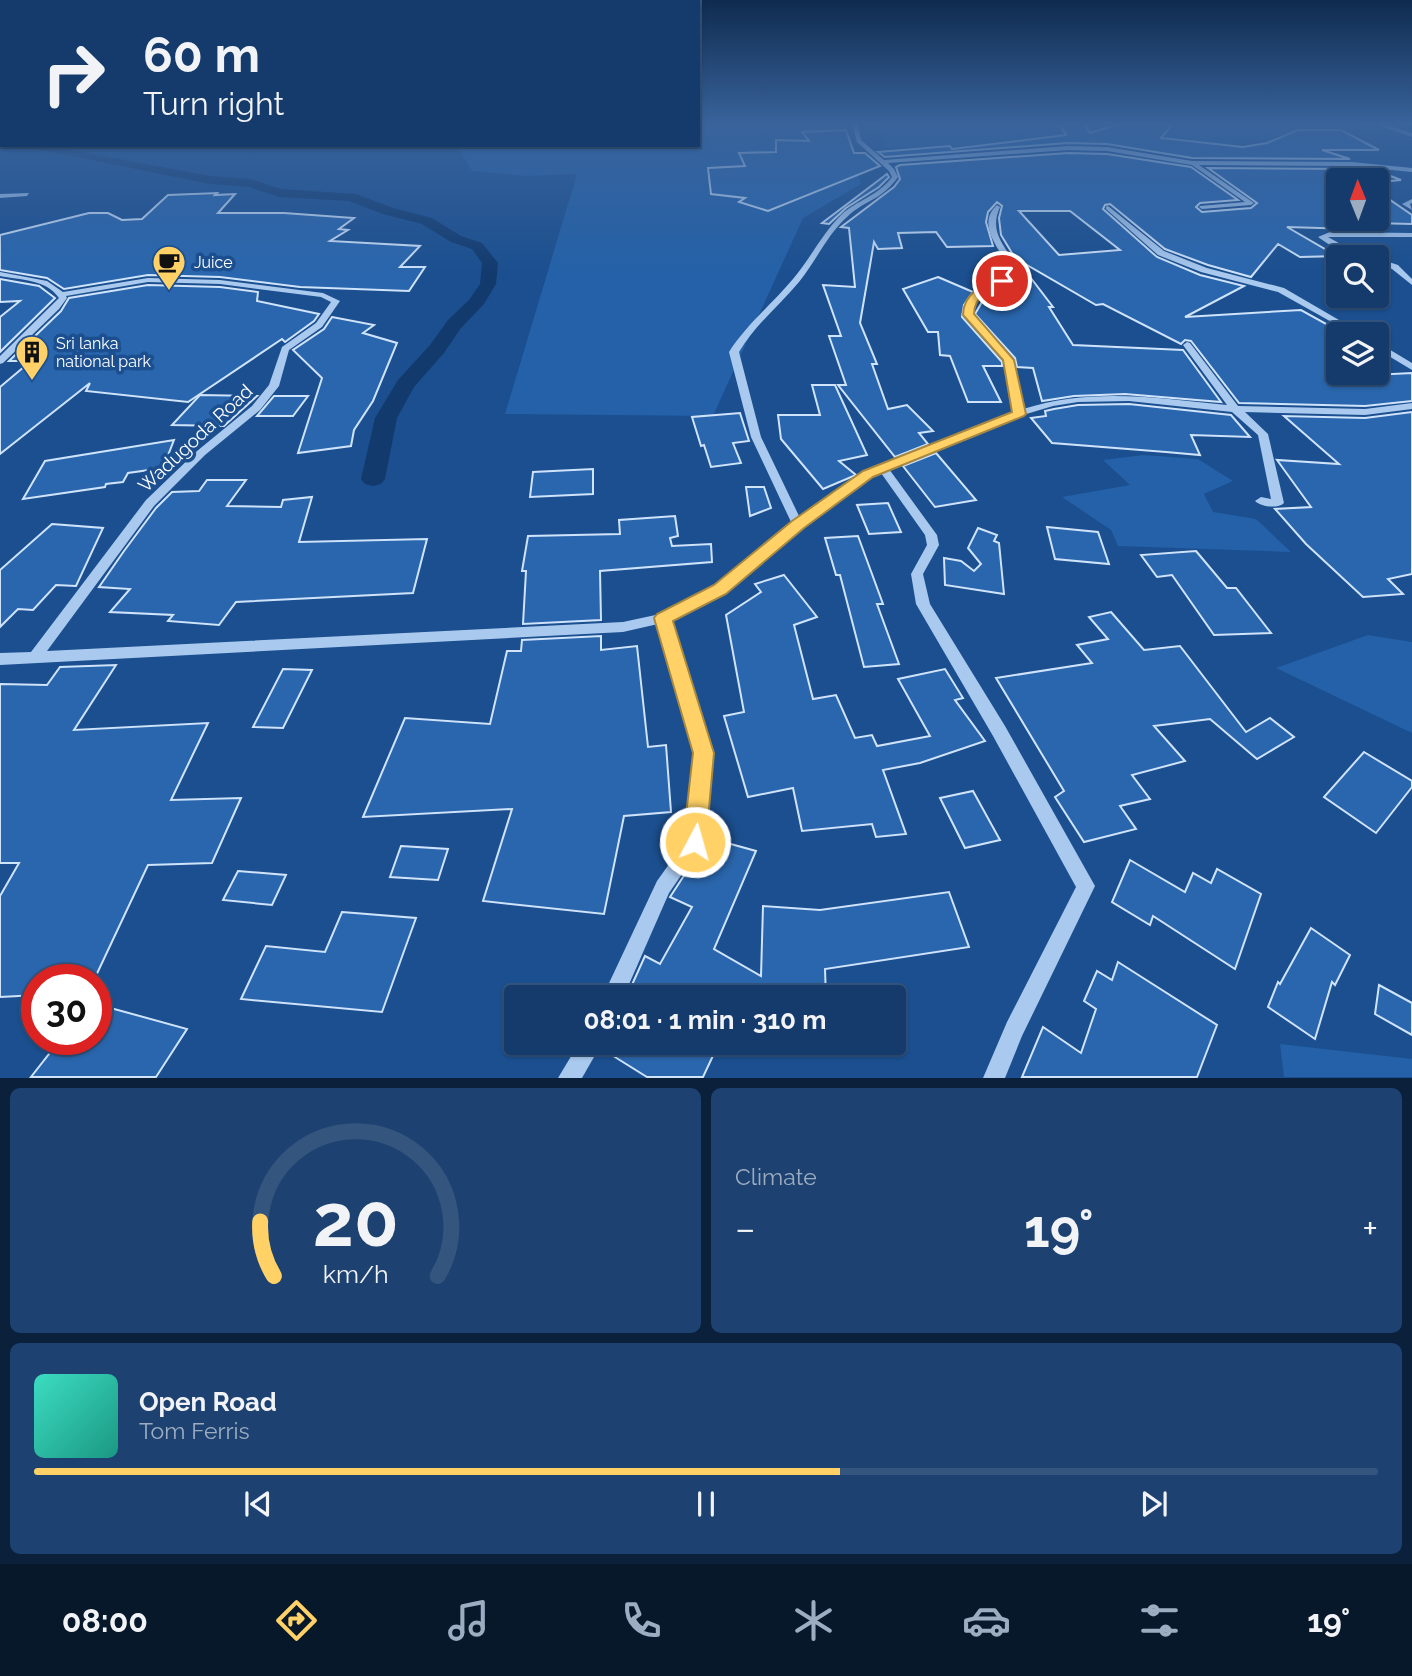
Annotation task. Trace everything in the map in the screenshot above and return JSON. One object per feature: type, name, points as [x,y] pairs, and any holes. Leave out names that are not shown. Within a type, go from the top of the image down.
[{"type":"street","points":[[798,525],[756,437],[734,352],[744,334],[797,279],[824,237],[848,212],[886,191],[895,177],[892,173]]},
{"type":"street","points":[[1202,207],[1251,203],[1207,173]]},
{"type":"street","points":[[0,196],[27,194]]},
{"type":"street","points":[[1412,201],[1405,202],[1412,208]]},
{"type":"street","points":[[996,207],[990,225],[993,237],[1016,267],[1017,278],[988,285],[968,306],[968,315],[1008,360],[1019,414]]},
{"type":"street","points":[[1108,208],[1161,253],[1204,270],[1281,290],[1338,322]]},
{"type":"street","points":[[1336,245],[1322,237],[1330,234],[1412,235]]},
{"type":"street","points":[[1389,265],[1412,283]]},
{"type":"street","points":[[0,274],[43,283],[62,294],[62,302],[0,361]]},
{"type":"street","name":"Wadugoda Road","points":[[35,657],[150,503],[201,453],[256,408],[274,386],[285,349],[319,325],[336,301],[323,295],[220,282],[148,279],[62,294]]},
{"type":"street","points":[[1186,345],[1235,409],[1263,434],[1278,503],[1261,501]]},
{"type":"street","points":[[1389,353],[1412,367]]},
{"type":"street","points":[[0,659],[623,627],[663,618],[720,589],[798,525],[868,474],[1019,414],[1078,398],[1129,398],[1235,409],[1365,412],[1412,406]]},
{"type":"street","points":[[883,468],[931,534],[933,545],[917,574],[923,604],[999,731],[1086,886],[1069,926],[1007,1043],[994,1077]]},
{"type":"street","points":[[618,985],[663,887],[695,842],[704,753],[663,618]]},
{"type":"street","points":[[569,1077],[583,1055]]},
{"type":"shaded area","points":[[497,173],[858,173],[861,184],[803,218],[713,416],[505,414],[577,174],[526,176]]},
{"type":"shaded area","points":[[1143,455],[1198,459],[1233,481],[1204,494],[1213,512],[1256,519],[1291,552],[1118,546],[1111,530],[1062,497],[1130,485],[1103,460]]},
{"type":"shaded area","points":[[1368,635],[1412,642],[1412,733],[1276,668]]},
{"type":"shaded area","points":[[1280,1044],[1412,1059],[1412,1077],[1284,1077]]},
{"type":"building","points":[[709,173],[862,173],[768,211],[739,202],[745,198],[711,194]]},
{"type":"building","points":[[898,173],[1200,173],[1238,200],[1200,203],[1196,207],[1202,212],[1251,208],[1257,203],[1215,173],[1326,173],[1326,228],[1287,227],[1326,250],[1326,256],[1300,257],[1278,244],[1251,277],[1165,249],[1110,204],[1103,209],[1157,257],[1200,275],[1244,286],[1185,317],[1301,310],[1326,324],[1326,385],[1389,385],[1389,374],[1412,373],[1412,401],[1365,406],[1239,403],[1191,341],[1185,340],[1181,344],[1103,304],[1096,305],[1015,258],[1001,235],[999,218],[1002,206],[997,202],[988,212],[986,222],[993,246],[947,247],[936,232],[898,233],[902,248],[878,249],[874,242],[860,323],[877,364],[872,364],[888,409],[907,405],[933,431],[919,433],[928,444],[895,457],[838,385],[846,385],[829,336],[841,336],[823,285],[855,287],[849,228],[841,227],[894,187],[900,179]],"holes":[[[1019,211],[1070,211],[1120,250],[1059,255]]]},
{"type":"building","points":[[887,174],[889,177],[879,187],[846,208],[829,224],[822,223]]},
{"type":"building","points":[[217,193],[215,195],[235,194],[218,213],[284,213],[354,218],[339,229],[348,230],[330,241],[420,246],[400,267],[425,267],[409,291],[300,287],[220,277],[148,275],[64,289],[47,278],[0,270],[0,235],[89,213],[108,213],[122,220],[142,219],[168,195]]},
{"type":"building","points":[[1390,200],[1412,215],[1412,224],[1390,223]]},
{"type":"building","points":[[1024,269],[1053,307],[1049,307],[1073,345],[1183,350],[1221,402],[1125,394],[1074,396],[1042,401],[1033,368],[1017,367],[1015,358],[975,314],[986,295],[1022,280],[1021,271]]},
{"type":"building","points":[[938,277],[973,292],[964,305],[962,317],[1002,362],[1002,366],[983,366],[1001,402],[968,402],[950,356],[940,355],[938,332],[928,332],[903,289]]},
{"type":"building","points":[[0,279],[39,286],[55,298],[0,352],[0,317],[20,301],[0,302]]},
{"type":"building","points":[[148,285],[220,287],[258,292],[257,301],[319,314],[314,321],[285,342],[282,339],[188,402],[86,391],[90,383],[0,454],[0,387],[31,361],[9,361],[61,311],[69,298]]},
{"type":"building","points":[[332,317],[374,325],[363,333],[397,343],[373,401],[354,430],[351,446],[298,453],[322,378],[293,350],[324,329]]},
{"type":"building","points":[[812,385],[835,385],[867,455],[839,461],[856,475],[823,489],[781,439],[778,415],[820,415]]},
{"type":"building","points":[[200,395],[257,396],[224,426],[172,425]]},
{"type":"building","points":[[274,396],[308,396],[293,416],[257,416]]},
{"type":"building","points":[[1129,404],[1231,415],[1250,437],[1191,435],[1200,455],[1052,443],[1031,418],[1046,416],[1045,411],[1078,405]]},
{"type":"building","points":[[1412,412],[1412,574],[1388,579],[1403,594],[1363,597],[1306,544],[1275,509],[1311,507],[1277,460],[1339,464],[1284,416],[1365,418]]},
{"type":"building","points":[[740,413],[749,441],[733,443],[741,463],[711,467],[692,417]]},
{"type":"building","points":[[174,440],[163,468],[128,473],[123,482],[106,484],[105,487],[23,499],[45,461]]},
{"type":"building","points":[[936,453],[976,500],[935,507],[903,466]]},
{"type":"building","points":[[593,469],[593,494],[530,497],[533,472]]},
{"type":"building","points":[[207,480],[246,480],[227,506],[281,507],[283,500],[312,497],[299,542],[427,539],[413,593],[236,602],[219,625],[168,621],[173,615],[110,612],[130,589],[99,587],[124,551],[156,508],[172,492],[199,491]]},
{"type":"building","points":[[746,487],[764,487],[771,508],[750,516]]},
{"type":"building","points":[[888,503],[901,532],[869,534],[857,505]]},
{"type":"building","points":[[675,516],[678,536],[670,538],[672,546],[711,544],[712,562],[600,571],[601,620],[523,624],[526,571],[522,571],[528,536],[620,534],[619,520]]},
{"type":"building","points":[[52,524],[103,528],[76,586],[56,585],[33,610],[18,609],[0,627],[0,570]]},
{"type":"building","points":[[1047,527],[1098,532],[1109,564],[1055,559]]},
{"type":"building","points":[[978,528],[997,535],[994,541],[999,543],[1004,594],[945,585],[944,558],[961,561],[974,571],[981,564],[968,548]]},
{"type":"building","points":[[858,536],[883,604],[877,604],[899,664],[864,667],[840,575],[836,575],[825,538]]},
{"type":"building","points":[[1196,551],[1227,588],[1236,588],[1271,633],[1214,635],[1172,575],[1157,577],[1141,555]]},
{"type":"building","points":[[784,575],[817,617],[794,625],[813,699],[836,695],[855,738],[872,735],[877,746],[930,736],[898,679],[945,669],[963,698],[955,700],[985,741],[920,763],[883,770],[906,834],[876,837],[872,824],[802,831],[793,788],[748,797],[724,716],[744,712],[726,615],[761,592],[755,584]]},
{"type":"building","points":[[1111,612],[1144,650],[1180,646],[1246,732],[1270,718],[1294,737],[1257,759],[1210,719],[1154,726],[1185,761],[1132,775],[1150,799],[1120,806],[1136,829],[1084,842],[1055,797],[1064,791],[996,678],[1092,663],[1077,645],[1108,639],[1089,617]]},
{"type":"building","points":[[601,636],[601,650],[637,646],[648,747],[666,745],[671,812],[624,816],[604,914],[483,901],[512,809],[363,817],[405,718],[490,724],[507,651],[521,651],[522,640]]},
{"type":"building","points":[[116,665],[74,730],[208,723],[171,800],[241,798],[212,863],[148,865],[102,964],[21,964],[21,996],[0,997],[0,896],[19,863],[0,863],[0,684],[47,685],[60,667]]},
{"type":"building","points":[[283,669],[312,670],[283,728],[253,727]]},
{"type":"building","points":[[1364,752],[1412,781],[1412,787],[1376,833],[1324,797]]},
{"type":"building","points":[[973,791],[1000,840],[965,848],[940,798]]},
{"type":"building","points":[[709,838],[756,851],[714,949],[761,976],[763,906],[820,910],[949,892],[969,947],[825,969],[826,985],[632,985],[645,956],[660,964],[692,907],[670,897],[687,871],[698,876]]},
{"type":"building","points":[[401,846],[448,849],[438,880],[390,877]]},
{"type":"building","points":[[1130,860],[1185,892],[1193,873],[1211,883],[1217,869],[1261,894],[1235,969],[1153,916],[1150,925],[1112,902]]},
{"type":"building","points":[[238,871],[286,875],[272,905],[223,900]]},
{"type":"building","points":[[342,912],[416,918],[382,1012],[241,999],[266,946],[325,952]]},
{"type":"building","points":[[1311,928],[1350,955],[1335,985],[1332,982],[1315,1039],[1268,1007],[1278,982],[1280,984]]},
{"type":"building","points":[[1118,962],[1217,1025],[1197,1077],[1022,1077],[1043,1027],[1081,1053],[1096,1009],[1084,1001],[1097,971],[1112,980]]},
{"type":"building","points":[[1379,985],[1412,1003],[1412,1035],[1375,1014]]},
{"type":"building","points":[[112,1008],[187,1029],[156,1077],[31,1077],[48,1055],[112,1055]]},
{"type":"building","points":[[612,1055],[713,1055],[703,1077],[647,1077]]},
{"type":"waterway","points":[[184,173],[210,180],[251,183],[279,193],[351,197],[388,211],[427,221],[456,239],[477,246],[490,263],[488,284],[475,304],[454,324],[437,349],[405,384],[386,418],[373,479]]},
{"type":"place","name":"Juice","points":[[169,292]]},
{"type":"place","name":"Sri lanka national park","points":[[32,382]]},
{"type":"route","points":[[695,842],[704,753],[663,618],[720,589],[798,525],[868,474],[1019,414],[1008,360],[968,315],[968,306],[972,300],[988,285],[1002,281]]}]
